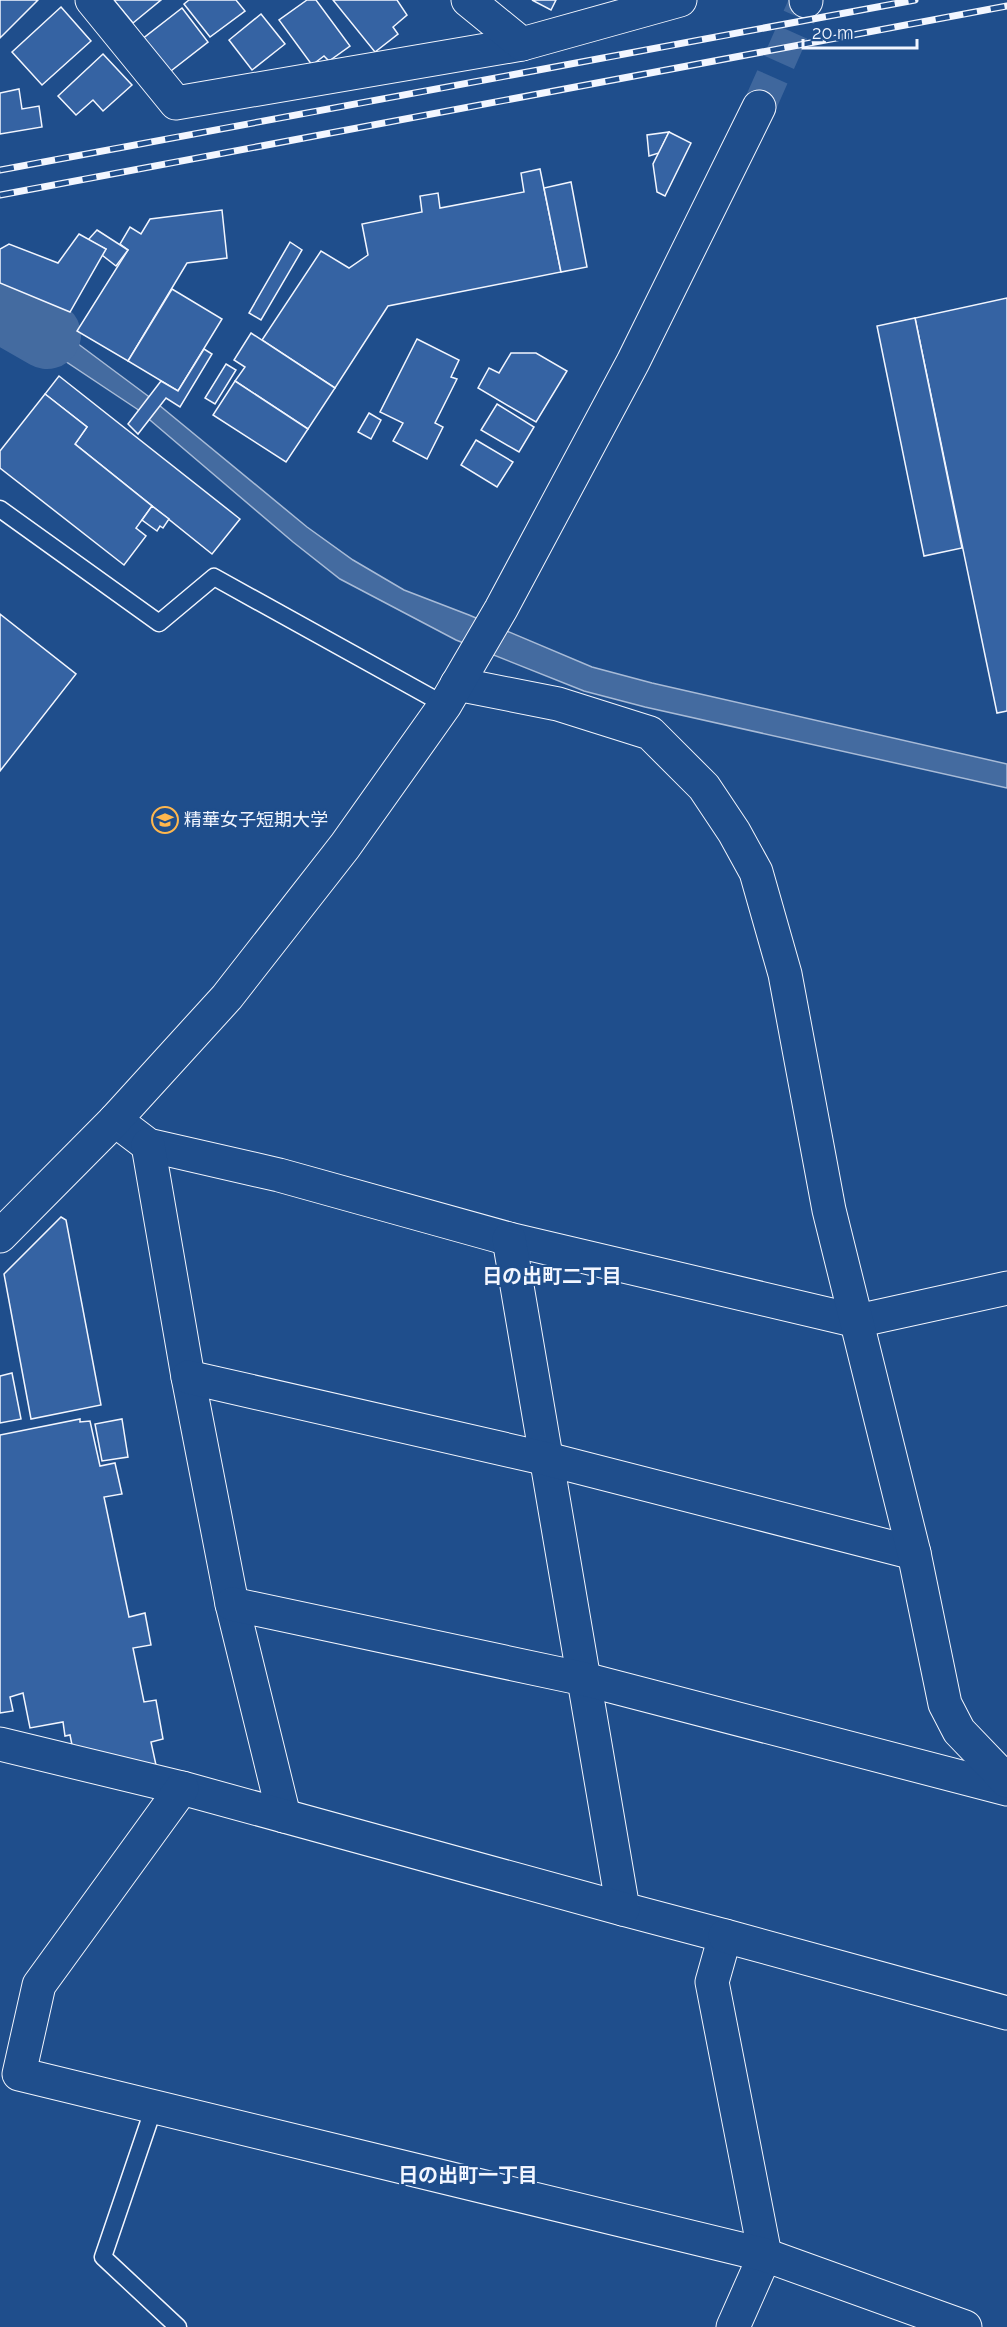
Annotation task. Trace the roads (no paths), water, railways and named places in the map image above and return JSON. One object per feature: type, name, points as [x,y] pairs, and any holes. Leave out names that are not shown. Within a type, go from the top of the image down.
[{"type":"street","points":[[92,0],[176,103],[522,44],[680,0]]},
{"type":"street","points":[[468,0],[522,44]]},
{"type":"street","points":[[0,1236],[115,1120],[227,997],[345,846],[451,694],[501,609],[633,362],[759,107]]},
{"type":"street","points":[[451,694],[558,704],[650,733],[704,787],[734,832],[756,872],[785,974],[829,1210],[914,1553],[945,1704],[959,1731],[1007,1781]]},
{"type":"street","points":[[115,1120],[148,1144],[279,1175],[509,1239],[857,1321],[1007,1288]]},
{"type":"street","points":[[148,1144],[188,1377],[232,1604],[284,1816]]},
{"type":"street","points":[[509,1239],[623,1908]]},
{"type":"street","points":[[188,1377],[547,1459],[914,1553]]},
{"type":"street","points":[[232,1604],[584,1679],[1007,1789]]},
{"type":"street","points":[[0,1744],[182,1788],[1007,2013]]},
{"type":"street","points":[[182,1788],[39,1985],[19,2074],[765,2255],[965,2327]]},
{"type":"street","points":[[725,1936],[712,1982],[765,2255],[732,2327]]},
{"type":"lane","points":[[0,508],[159,623],[214,577],[451,694]]},
{"type":"lane","points":[[154,2107],[103,2257],[178,2327]]},
{"type":"water","points":[[54,326],[148,396],[307,527],[353,560],[404,590],[592,667],[652,683],[1007,764],[1007,788],[645,707],[584,691],[456,640],[340,579],[293,542],[137,409],[41,345]]},
{"type":"waterway","points":[[0,308],[47,335]]},
{"type":"tunnel","points":[[759,107],[806,1]]},
{"type":"railway","points":[[0,170],[915,0]]},
{"type":"railway","points":[[0,195],[1007,6]]},
{"type":"place","name":"精華女子短期大学","points":[[165,820]]},
{"type":"district","name":"日の出町二丁目","points":[[552,1276]]},
{"type":"district","name":"日の出町一丁目","points":[[468,2175]]}]
